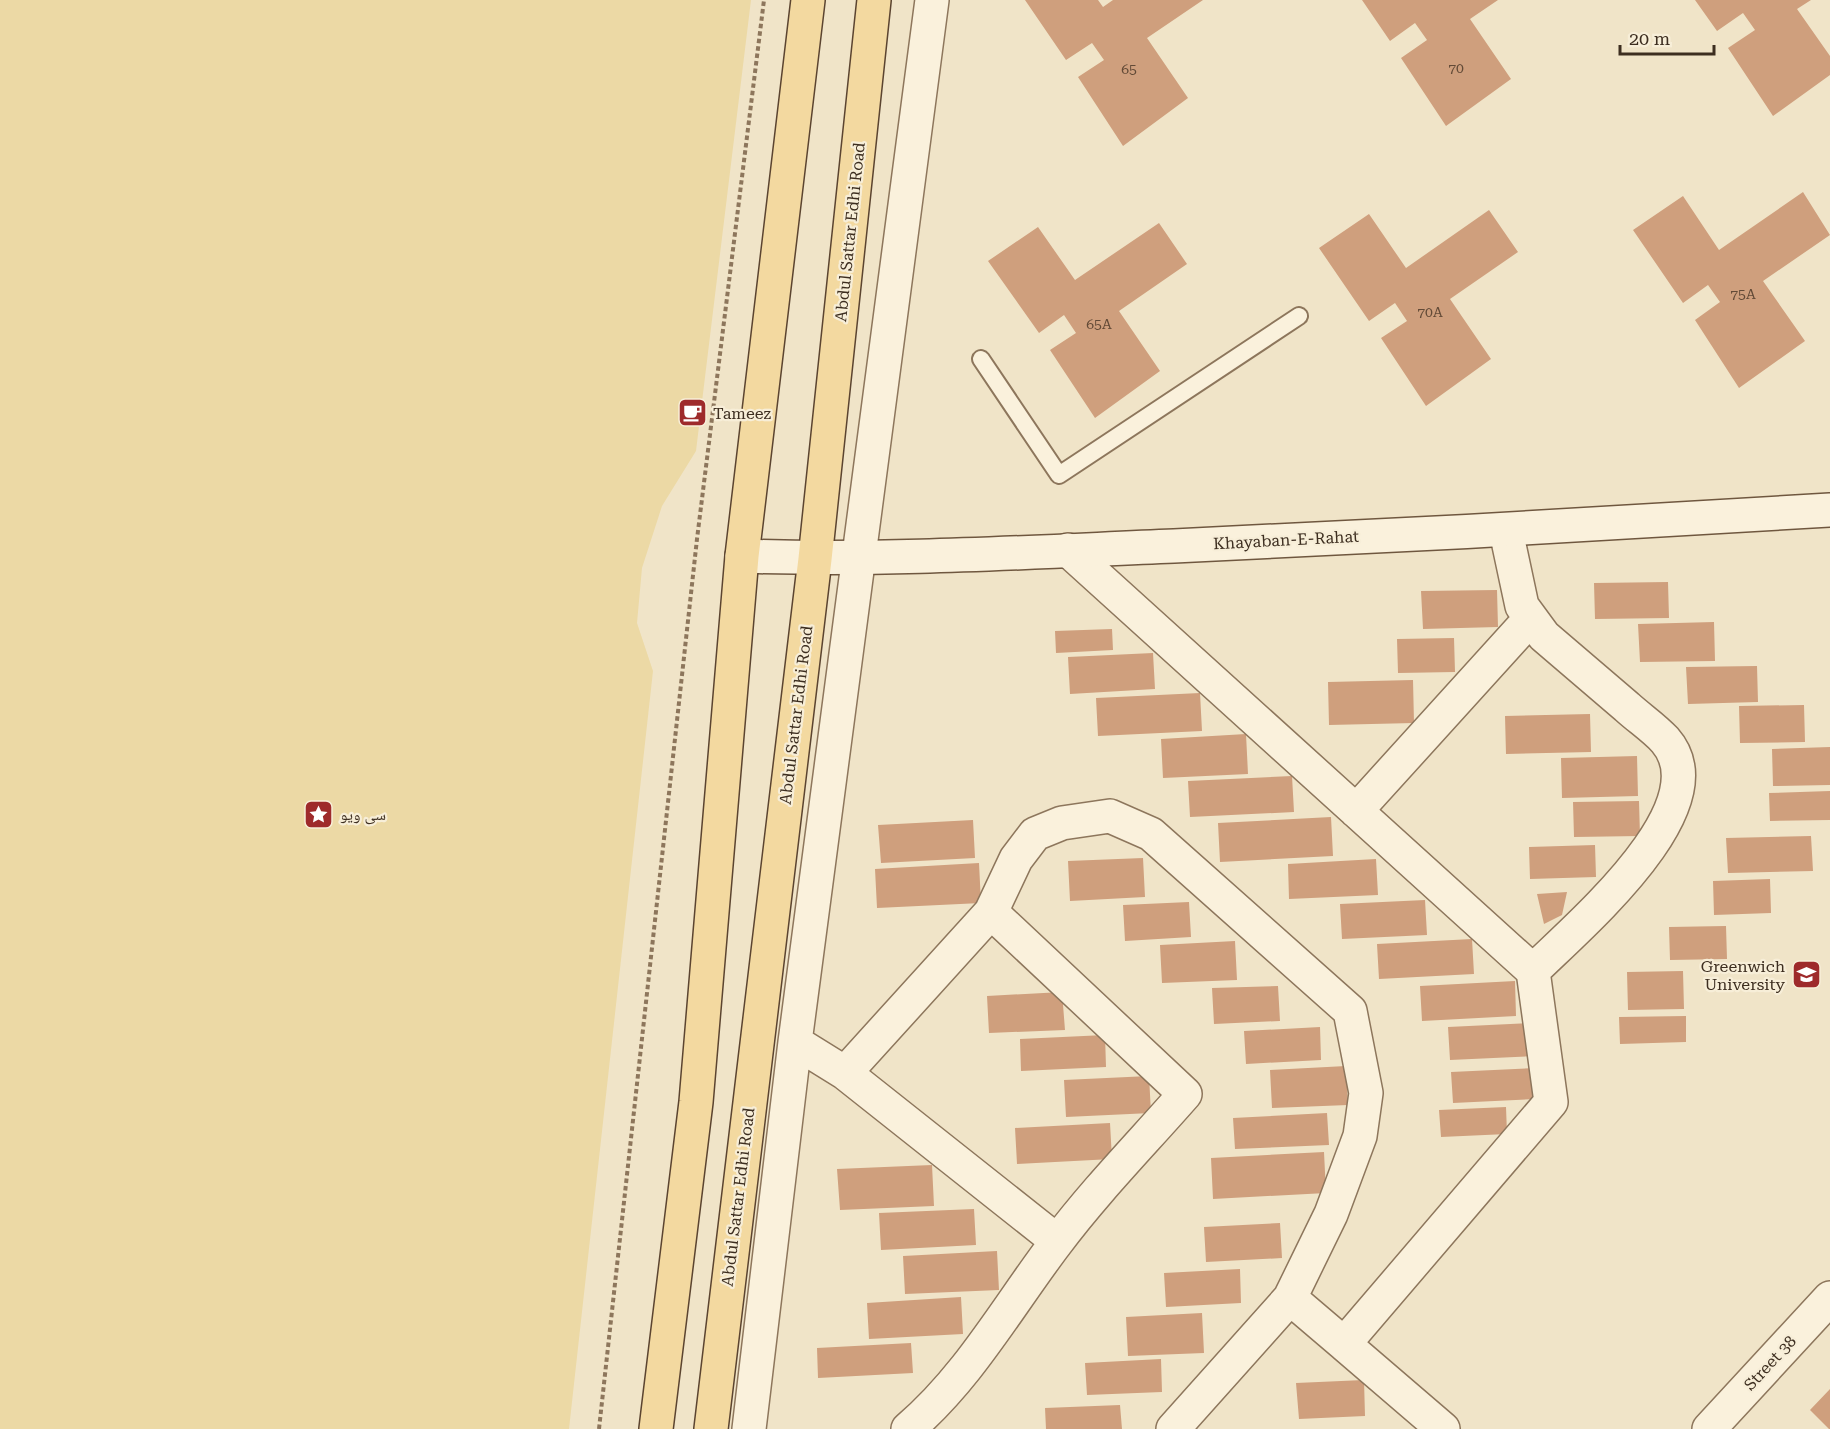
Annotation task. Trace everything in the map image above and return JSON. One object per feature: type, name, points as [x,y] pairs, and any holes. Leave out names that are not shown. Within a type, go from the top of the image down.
[{"type":"main road","points":[[656,1429],[696,1102],[742,556],[808,0]]},
{"type":"main road","name":"Abdul Sattar Edhi Road","points":[[711,1429],[815,559],[874,0]]},
{"type":"street","points":[[749,1429],[795,1042],[932,0]]},
{"type":"street","name":"Khayaban-E-Rahat","points":[[742,556],[815,559],[1068,550],[1506,531],[1830,510]]},
{"type":"street","points":[[1506,531],[1521,606],[1530,619],[1544,636],[1666,741],[1679,767],[1676,798],[1660,834],[1615,889],[1533,971]]},
{"type":"street","points":[[1068,550],[1533,971],[1551,1102],[1344,1344]]},
{"type":"street","points":[[1356,811],[1530,619]]},
{"type":"street","points":[[845,1073],[991,912],[1016,859],[1035,834],[1062,824],[1110,816],[1151,834],[1350,1011],[1366,1093],[1360,1136],[1331,1214],[1290,1298],[1173,1429]]},
{"type":"street","points":[[908,1429],[934,1407],[966,1370],[1057,1241],[1185,1094],[991,912]]},
{"type":"street","points":[[795,1042],[845,1073],[1057,1241]]},
{"type":"street","points":[[1290,1298],[1443,1429]]},
{"type":"street","name":"Street 38","points":[[1709,1429],[1830,1298]]},
{"type":"lane","points":[[981,359],[1059,475],[1299,316]]},
{"type":"path","points":[[599,1429],[697,539],[764,0]]},
{"type":"sand","name":"سی ویو","points":[[0,0],[751,0],[696,451],[662,506],[642,568],[637,623],[653,671],[569,1429],[0,1429]]},
{"type":"building","points":[[1025,0],[1098,0],[1103,7],[1113,0],[1203,0],[1147,38],[1188,98],[1123,146],[1078,77],[1104,60],[1092,43],[1066,60]]},
{"type":"building","points":[[1362,0],[1498,0],[1470,19],[1511,79],[1446,126],[1401,58],[1427,40],[1415,23],[1390,41]]},
{"type":"building","points":[[1695,0],[1811,0],[1797,9],[1830,56],[1830,75],[1773,116],[1728,48],[1755,30],[1743,13],[1717,31]]},
{"type":"building","points":[[1803,192],[1830,235],[1763,281],[1805,341],[1739,388],[1695,320],[1720,302],[1708,285],[1683,303],[1633,230],[1683,196],[1719,250]]},
{"type":"building","points":[[1489,210],[1518,252],[1450,299],[1491,359],[1426,406],[1381,338],[1407,321],[1395,303],[1369,321],[1319,248],[1369,214],[1406,268]]},
{"type":"building","points":[[1159,223],[1187,264],[1119,311],[1160,371],[1095,418],[1050,350],[1076,333],[1064,315],[1039,333],[988,261],[1038,227],[1075,280]]},
{"type":"building","points":[[1668,582],[1669,618],[1595,619],[1594,583]]},
{"type":"building","points":[[1497,590],[1498,627],[1423,629],[1421,591]]},
{"type":"building","points":[[1714,622],[1715,661],[1640,662],[1638,624]]},
{"type":"building","points":[[1112,629],[1113,650],[1056,653],[1055,631]]},
{"type":"building","points":[[1454,638],[1455,672],[1398,673],[1397,639]]},
{"type":"building","points":[[1153,653],[1155,689],[1070,694],[1068,657]]},
{"type":"building","points":[[1757,666],[1758,702],[1688,704],[1686,667]]},
{"type":"building","points":[[1413,680],[1414,723],[1329,725],[1328,682]]},
{"type":"building","points":[[1200,693],[1202,731],[1098,736],[1096,698]]},
{"type":"building","points":[[1804,705],[1805,742],[1740,743],[1739,706]]},
{"type":"building","points":[[1590,714],[1591,752],[1506,754],[1505,716]]},
{"type":"building","points":[[1246,734],[1248,774],[1163,778],[1161,739]]},
{"type":"building","points":[[1830,747],[1830,785],[1773,786],[1772,749]]},
{"type":"building","points":[[1637,756],[1638,796],[1562,798],[1561,758]]},
{"type":"building","points":[[1292,776],[1294,812],[1190,817],[1188,781]]},
{"type":"building","points":[[1830,791],[1830,820],[1770,821],[1769,793]]},
{"type":"building","points":[[1639,801],[1640,836],[1574,837],[1573,802]]},
{"type":"building","points":[[1331,817],[1333,856],[1220,862],[1218,823]]},
{"type":"building","points":[[973,820],[975,858],[881,863],[878,825]]},
{"type":"building","points":[[1811,836],[1813,871],[1728,873],[1726,838]]},
{"type":"building","points":[[1595,845],[1596,877],[1530,879],[1529,847]]},
{"type":"building","points":[[1143,858],[1145,897],[1070,901],[1068,861]]},
{"type":"building","points":[[1376,859],[1378,895],[1289,899],[1288,864]]},
{"type":"building","points":[[979,863],[981,903],[877,908],[875,869]]},
{"type":"building","points":[[1770,879],[1771,913],[1714,915],[1713,881]]},
{"type":"building","points":[[1567,892],[1562,915],[1544,924],[1537,894]]},
{"type":"building","points":[[1425,900],[1427,935],[1342,939],[1340,904]]},
{"type":"building","points":[[1189,902],[1191,937],[1125,941],[1123,905]]},
{"type":"building","points":[[1726,926],[1727,959],[1670,960],[1669,927]]},
{"type":"building","points":[[1472,939],[1474,974],[1379,979],[1377,944]]},
{"type":"building","points":[[1235,941],[1237,980],[1162,983],[1160,945]]},
{"type":"building","points":[[1683,971],[1684,1009],[1628,1010],[1627,972]]},
{"type":"building","points":[[1515,981],[1516,1016],[1422,1021],[1420,986]]},
{"type":"building","points":[[1278,986],[1280,1021],[1214,1024],[1212,988]]},
{"type":"building","points":[[1062,992],[1065,1030],[989,1033],[987,996]]},
{"type":"building","points":[[1686,1016],[1686,1042],[1620,1044],[1619,1017]]},
{"type":"building","points":[[1533,1023],[1535,1056],[1450,1060],[1448,1027]]},
{"type":"building","points":[[1320,1027],[1321,1060],[1246,1064],[1244,1031]]},
{"type":"building","points":[[1105,1035],[1106,1067],[1021,1071],[1020,1039]]},
{"type":"building","points":[[1346,1066],[1348,1105],[1272,1108],[1270,1070]]},
{"type":"building","points":[[1536,1068],[1537,1099],[1453,1103],[1451,1072]]},
{"type":"building","points":[[1149,1076],[1151,1113],[1066,1117],[1064,1080]]},
{"type":"building","points":[[1506,1107],[1507,1134],[1441,1137],[1439,1110]]},
{"type":"building","points":[[1327,1113],[1329,1145],[1235,1149],[1233,1118]]},
{"type":"building","points":[[1110,1123],[1112,1159],[1017,1164],[1015,1128]]},
{"type":"building","points":[[1324,1152],[1326,1193],[1213,1199],[1211,1158]]},
{"type":"building","points":[[932,1165],[934,1206],[840,1210],[837,1169]]},
{"type":"building","points":[[974,1209],[976,1245],[881,1250],[879,1213]]},
{"type":"building","points":[[1280,1223],[1282,1258],[1206,1262],[1204,1227]]},
{"type":"building","points":[[997,1251],[999,1290],[905,1294],[903,1256]]},
{"type":"building","points":[[1240,1269],[1241,1303],[1166,1307],[1164,1273]]},
{"type":"building","points":[[961,1297],[963,1334],[869,1339],[867,1303]]},
{"type":"building","points":[[1202,1313],[1204,1353],[1128,1356],[1126,1317]]},
{"type":"building","points":[[911,1343],[913,1373],[818,1378],[817,1348]]},
{"type":"building","points":[[1161,1359],[1162,1392],[1087,1395],[1085,1363]]},
{"type":"building","points":[[1364,1380],[1365,1416],[1299,1419],[1296,1383]]},
{"type":"building","points":[[1830,1389],[1830,1429],[1829,1429],[1810,1410]]},
{"type":"building","points":[[1120,1405],[1122,1429],[1046,1429],[1045,1408]]},
{"type":"place","name":"Tameez","points":[[692,413]]},
{"type":"place","name":"سی ویو","points":[[319,814]]},
{"type":"place","name":"Greenwich University","points":[[1806,975]]}]
